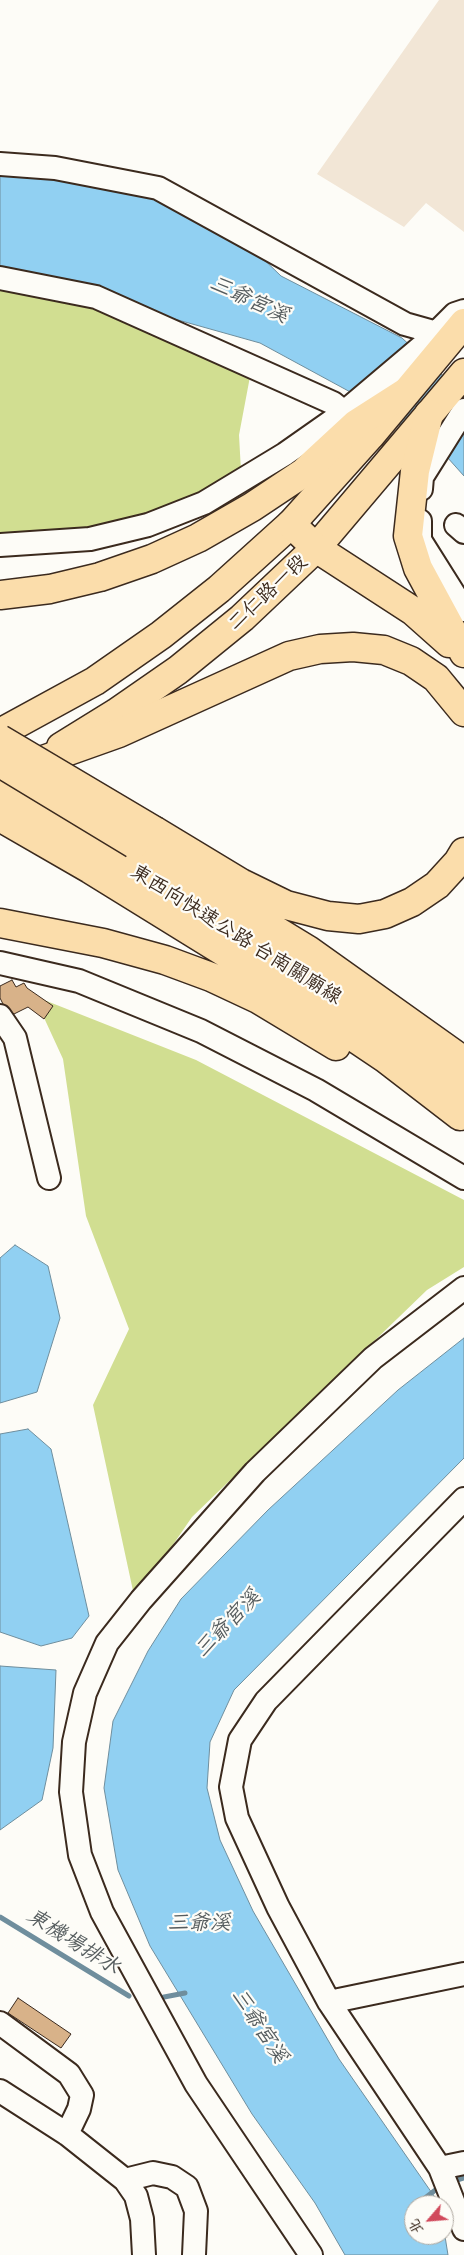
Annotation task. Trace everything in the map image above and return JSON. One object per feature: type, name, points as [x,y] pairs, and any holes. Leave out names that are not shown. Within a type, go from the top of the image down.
[{"type":"main road","points":[[0,594],[50,588],[100,577],[152,560],[198,538],[252,507],[304,473],[349,418],[406,392],[434,343],[464,323]]},
{"type":"main road","points":[[464,373],[429,414],[411,468],[408,536],[418,568],[464,653]]},
{"type":"main road","name":"二仁路一段","points":[[0,733],[95,681],[161,635],[219,589],[291,524],[349,418]]},
{"type":"main road","name":"二仁路一段","points":[[29,765],[116,713],[178,670],[242,618],[316,548],[411,468]]},
{"type":"main road","points":[[291,524],[316,548],[413,611],[434,628],[464,659]]},
{"type":"main road","points":[[0,780],[29,765],[119,734],[289,656],[320,649],[353,646],[384,650],[411,661],[436,678],[464,712]]},
{"type":"main road","points":[[0,739],[123,850]]},
{"type":"main road","name":"東西向快速公路 台南關廟線","points":[[0,763],[277,958],[402,1043],[462,1109]]},
{"type":"main road","name":"東西向快速公路 台南關廟線","points":[[0,790],[123,850],[308,950],[464,1061]]},
{"type":"main road","points":[[0,817],[241,883],[286,905],[328,916],[359,919],[385,914],[412,902],[437,885],[458,862],[464,852]]},
{"type":"main road","points":[[0,923],[103,943],[165,960],[211,977],[258,999],[322,1037],[430,1109],[462,1109]]},
{"type":"street","points":[[0,164],[55,168],[158,188],[405,324],[434,343]]},
{"type":"street","points":[[0,278],[96,297],[349,418]]},
{"type":"street","points":[[0,545],[90,539],[148,525],[204,503],[349,418],[434,343],[455,314],[464,311]]},
{"type":"street","points":[[464,410],[411,468],[419,506],[420,540],[464,610]]},
{"type":"street","points":[[0,963],[79,981],[201,1031],[316,1090],[464,1178]]},
{"type":"street","points":[[0,1016],[15,1038],[49,1178]]},
{"type":"street","points":[[311,2255],[196,2084],[102,1912],[80,1855],[71,1792],[74,1742],[85,1693],[108,1643],[141,1600],[255,1472],[373,1358],[464,1288]]},
{"type":"street","points":[[464,1499],[266,1701],[240,1740],[231,1787],[237,1818],[278,1907],[329,2002],[459,2199],[464,2229]]},
{"type":"street","points":[[329,2002],[464,1974]]},
{"type":"street","points":[[0,2023],[69,2074],[82,2095],[80,2109],[67,2134]]},
{"type":"street","points":[[0,2091],[67,2134],[125,2180],[136,2196],[142,2219],[144,2255]]},
{"type":"street","points":[[440,2168],[464,2163]]},
{"type":"street","points":[[125,2180],[153,2173],[172,2177],[187,2187],[196,2211],[194,2255]]},
{"type":"shaded area","points":[[439,0],[464,0],[464,232],[426,203],[404,227],[317,174]]},
{"type":"green space","points":[[0,278],[96,297],[252,366],[239,435],[241,471],[213,488],[154,514],[86,533],[24,536],[0,534]]},
{"type":"green space","points":[[34,996],[196,1060],[464,1200],[464,1267],[427,1290],[192,1517],[135,1600],[93,1405],[129,1329],[86,1216],[63,1059]]},
{"type":"water","name":"三爺宮溪","points":[[0,171],[54,175],[157,195],[251,247],[281,276],[402,338],[464,395],[464,476],[447,457],[354,394],[260,343],[0,270]]},
{"type":"water","points":[[15,1245],[48,1266],[60,1318],[37,1392],[0,1403],[0,1258]]},
{"type":"water","name":"三爺溪","points":[[464,1338],[464,1458],[234,1690],[210,1742],[207,1788],[220,1840],[253,1911],[339,2059],[433,2195],[404,2195],[404,2245],[446,2245],[448,2255],[345,2255],[315,2203],[252,2114],[150,1946],[118,1870],[104,1788],[113,1721],[148,1651],[181,1599],[268,1510],[398,1390]]},
{"type":"water","points":[[28,1429],[51,1449],[89,1616],[72,1638],[41,1646],[0,1632],[0,1434]]},
{"type":"water","points":[[0,1666],[56,1670],[53,1748],[42,1800],[0,1830]]},
{"type":"building","points":[[12,980],[16,987],[24,983],[27,988],[53,1006],[44,1019],[28,1007],[14,1014],[3,1004],[0,998],[0,986]]},
{"type":"building","points":[[18,1998],[71,2034],[61,2048],[8,2013]]},
{"type":"waterway","name":"東機場排水","points":[[0,1917],[129,1996]]},
{"type":"waterway","name":"東機場排水","points":[[159,1998],[185,1993]]},
{"type":"waterway","points":[[457,2180],[464,2178]]},
{"type":"waterway","points":[[429,2195],[438,2188]]}]
